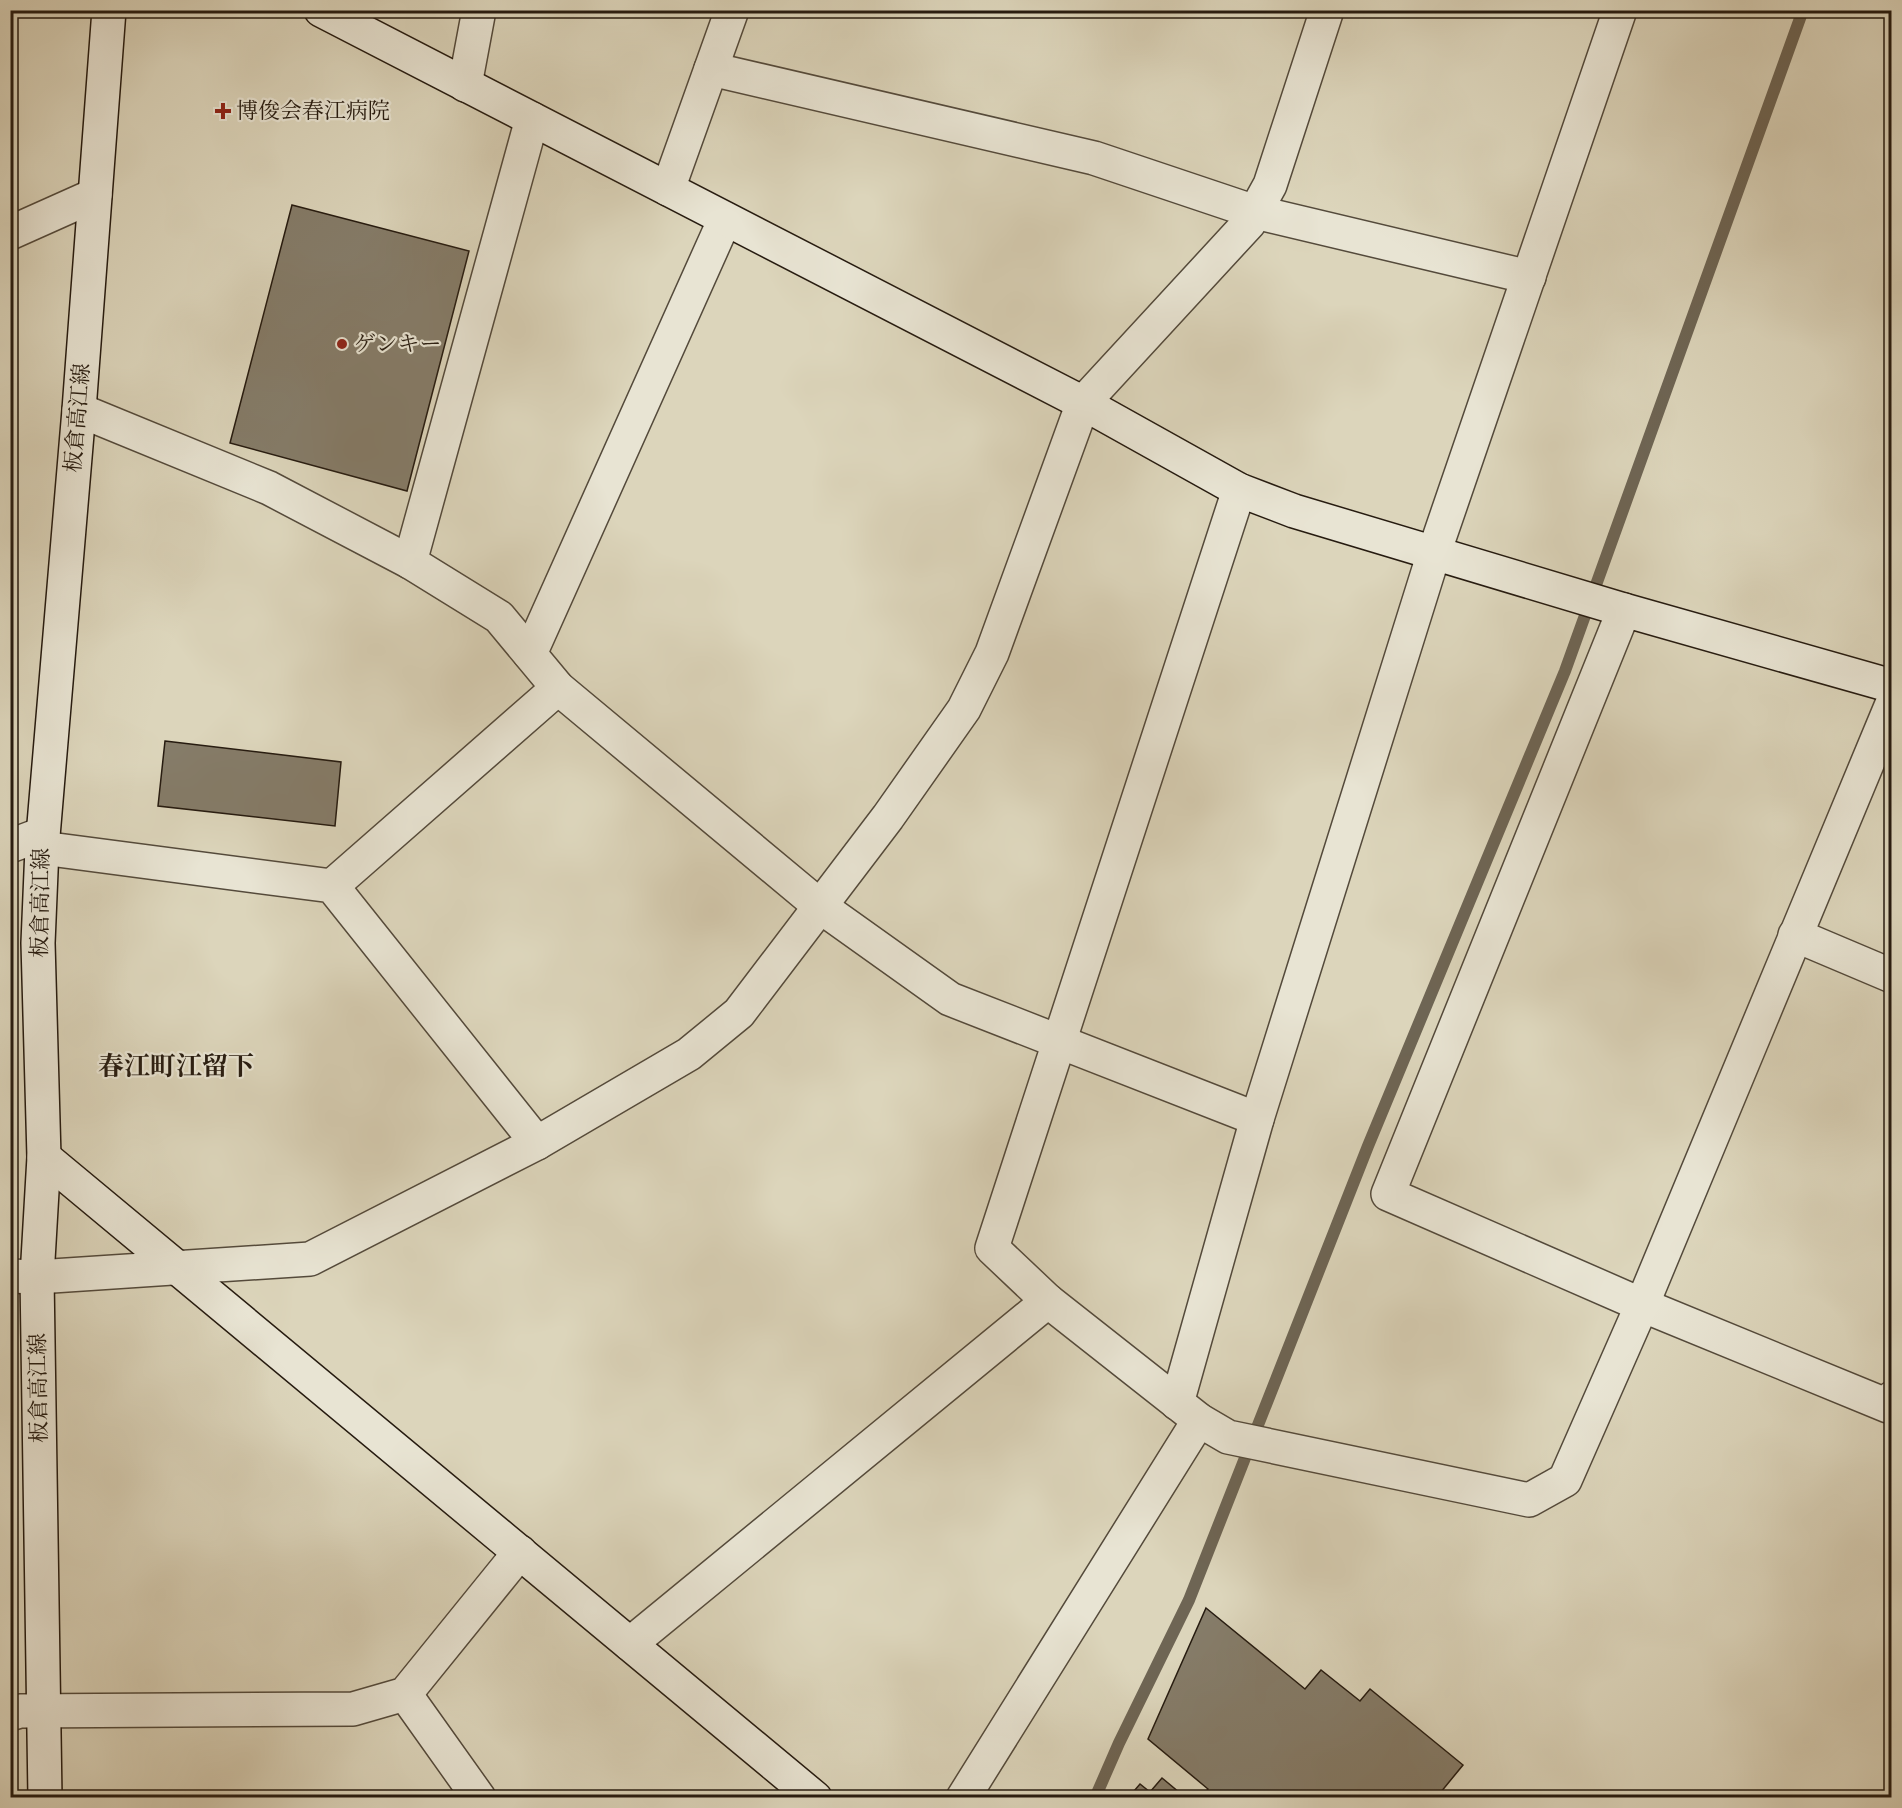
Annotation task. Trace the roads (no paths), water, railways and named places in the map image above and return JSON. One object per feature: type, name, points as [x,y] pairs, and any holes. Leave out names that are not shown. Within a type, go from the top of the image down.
[{"type":"street","name":"板倉高江線","points":[[45,1797],[44,1711],[24,1277],[44,1157],[38,943],[32,843],[79,410],[109,10]]},
{"type":"street","points":[[321,10],[1083,403],[1239,490],[1294,511],[1624,610],[1892,686]]},
{"type":"street","points":[[465,85],[479,10]]},
{"type":"street","points":[[668,189],[732,10]]},
{"type":"street","points":[[24,1277],[310,1259],[537,1143],[689,1054],[739,1013],[888,817],[964,709],[992,653],[1083,403],[1249,223],[1270,185],[1327,10]]},
{"type":"street","points":[[963,1797],[1188,1411],[1257,1119],[1434,553],[1620,10]]},
{"type":"street","points":[[711,69],[1094,158],[1254,212],[1529,277]]},
{"type":"street","points":[[410,562],[532,119]]},
{"type":"street","points":[[10,232],[95,195]]},
{"type":"street","points":[[530,654],[725,219]]},
{"type":"street","points":[[79,410],[269,488],[410,562],[499,617],[558,688],[820,907],[950,999],[1257,1119]]},
{"type":"street","points":[[1239,490],[993,1248],[1048,1301],[1188,1411],[1228,1437],[1529,1500],[1565,1480],[1642,1305],[1892,704]]},
{"type":"street","points":[[1624,610],[1388,1194],[1642,1305],[1888,1406],[1892,1398]]},
{"type":"street","points":[[332,886],[558,688]]},
{"type":"street","points":[[32,843],[332,886],[537,1143]]},
{"type":"street","points":[[1795,935],[1892,976]]},
{"type":"street","points":[[44,1157],[815,1797]]},
{"type":"street","points":[[630,1644],[1048,1301]]},
{"type":"street","points":[[10,1714],[20,1711],[353,1709],[405,1694],[520,1552]]},
{"type":"street","points":[[405,1694],[479,1797]]},
{"type":"waterway","points":[[1095,1798],[1119,1743],[1189,1600],[1368,1146],[1565,671],[1803,10]]},
{"type":"place","name":"博俊会春江病院","points":[[223,111]]},
{"type":"place","name":"ゲンキー","points":[[342,344]]},
{"type":"district","name":"春江町江留下","points":[[176,1067]]}]
